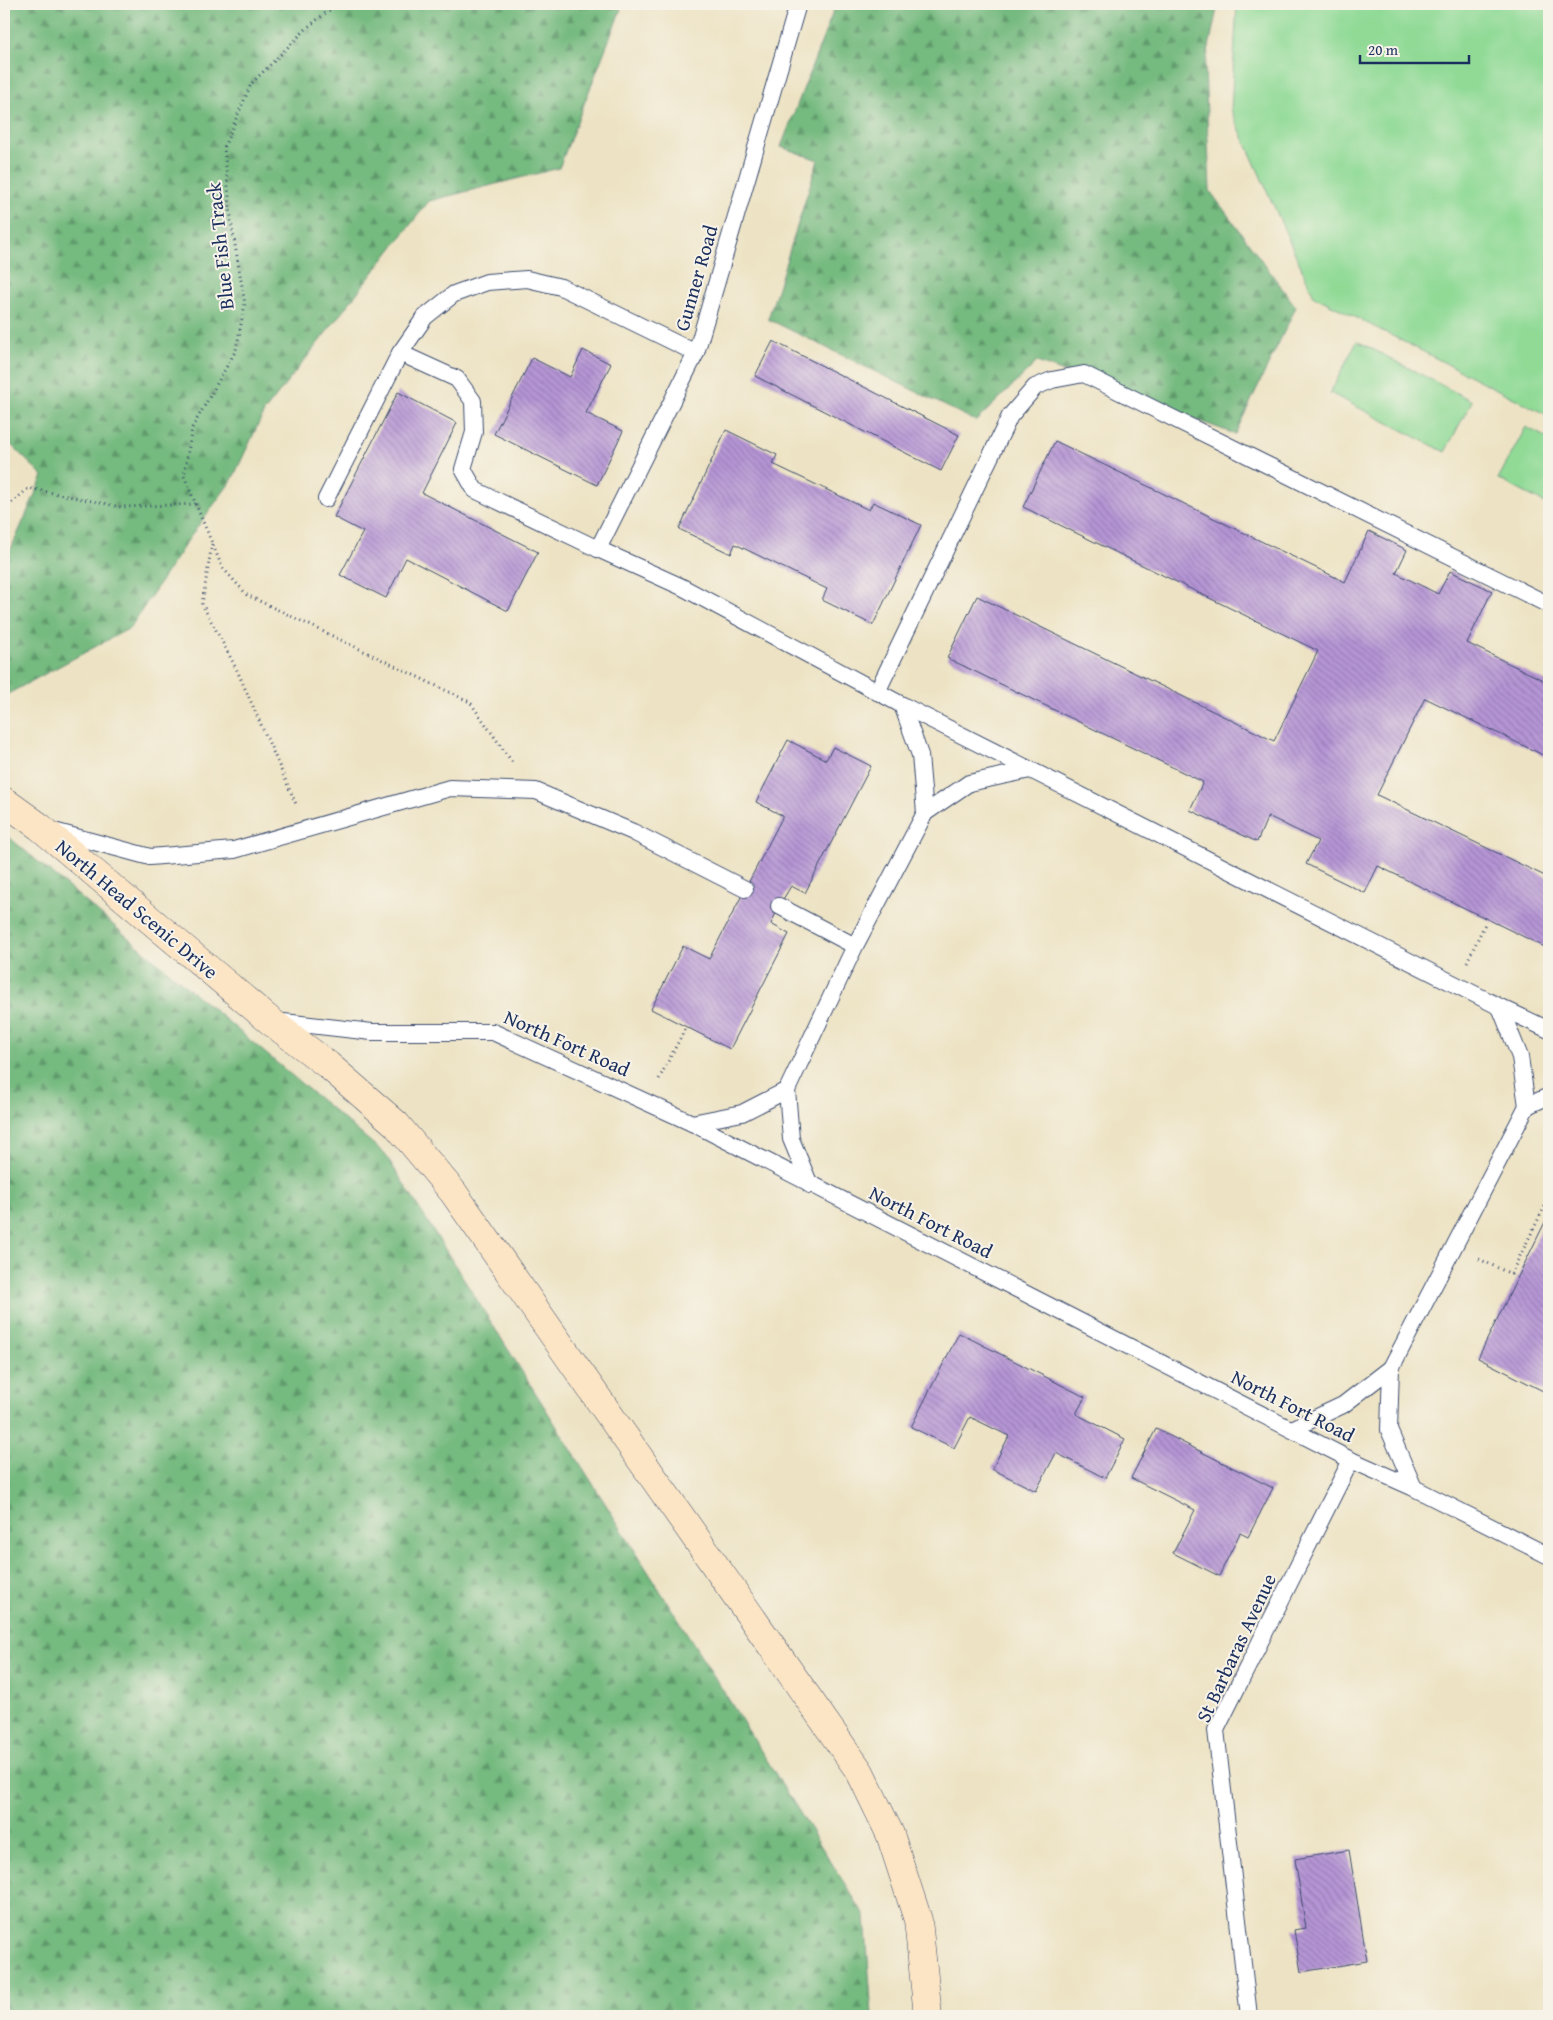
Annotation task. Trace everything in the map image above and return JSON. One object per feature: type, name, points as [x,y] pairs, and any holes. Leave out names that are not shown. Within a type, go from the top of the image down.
[{"type":"street","name":"North Head Scenic Drive","points":[[4,801],[40,827],[269,1020],[328,1065],[396,1124],[453,1192],[855,1765],[890,1834],[918,1920],[928,2016]]},
{"type":"lane","name":"Gunner Road","points":[[598,549],[696,353],[798,4]]},
{"type":"lane","points":[[326,499],[400,353],[425,317],[454,294],[487,282],[527,279],[561,287],[696,353]]},
{"type":"lane","points":[[400,353],[457,379],[473,400],[474,432],[463,469],[475,490],[598,549],[682,586],[902,706],[1549,1030]]},
{"type":"lane","points":[[877,692],[1010,416],[1035,387],[1052,380],[1084,374],[1549,605]]},
{"type":"lane","points":[[902,706],[920,756],[925,813]]},
{"type":"lane","points":[[810,1185],[791,1139],[787,1090],[854,946],[925,813],[969,783],[1030,770]]},
{"type":"lane","points":[[40,827],[150,858],[234,850],[450,788],[536,791],[633,832],[745,890]]},
{"type":"lane","points":[[780,906],[854,946]]},
{"type":"lane","points":[[1292,1429],[1342,1405],[1391,1368],[1527,1106],[1520,1057],[1500,1007]]},
{"type":"lane","name":"North Fort Road","points":[[269,1020],[372,1032],[493,1032],[692,1123],[1351,1460],[1414,1488],[1549,1556]]},
{"type":"lane","points":[[692,1123],[742,1113],[787,1090]]},
{"type":"lane","points":[[1527,1106],[1549,1096]]},
{"type":"lane","points":[[1391,1368],[1389,1430],[1414,1488]]},
{"type":"lane","name":"St Barbaras Avenue","points":[[1249,2016],[1216,1730],[1351,1460]]},
{"type":"path","name":"Blue Fish Track","points":[[337,4],[308,27],[251,84],[224,147],[232,227],[245,304],[236,350],[192,428],[184,476],[222,567],[247,595],[470,702],[510,760],[536,791]]},
{"type":"path","points":[[4,509],[29,488],[121,507],[196,504]]},
{"type":"path","points":[[212,544],[202,604],[236,668],[307,830]]},
{"type":"path","points":[[1456,985],[1485,924]]},
{"type":"path","points":[[666,1064],[686,1027]]},
{"type":"path","points":[[1454,1247],[1511,1274],[1549,1198]]},
{"type":"green space","points":[[4,4],[623,4],[559,168],[429,201],[264,412],[232,480],[190,537],[130,628],[4,696],[4,565],[43,476],[4,438]]},
{"type":"green space","points":[[836,4],[1218,4],[1205,66],[1210,191],[1296,307],[1235,434],[1037,362],[976,421],[768,319],[818,160],[781,147]]},
{"type":"green space","points":[[1237,4],[1549,4],[1549,416],[1314,296],[1231,110]]},
{"type":"green space","points":[[1357,341],[1472,401],[1445,452],[1330,393]]},
{"type":"green space","points":[[1526,427],[1549,439],[1549,505],[1498,479]]},
{"type":"green space","points":[[4,833],[385,1154],[865,1916],[872,2016],[4,2016]]},
{"type":"building","points":[[773,341],[959,435],[941,471],[755,376]]},
{"type":"building","points":[[583,350],[611,364],[586,413],[623,431],[597,485],[494,434],[532,358],[570,377]]},
{"type":"building","points":[[398,392],[457,423],[422,493],[538,552],[508,611],[406,558],[386,598],[340,575],[363,532],[334,517]]},
{"type":"building","points":[[726,430],[777,455],[773,464],[869,510],[873,502],[921,525],[873,625],[822,600],[827,589],[735,544],[731,554],[679,529]]},
{"type":"building","points":[[1055,441],[1345,582],[1369,531],[1407,550],[1396,573],[1438,594],[1450,571],[1492,591],[1467,643],[1549,683],[1549,758],[1425,698],[1377,795],[1549,878],[1549,949],[1378,866],[1365,893],[1306,864],[1318,841],[1268,816],[1257,842],[1190,810],[1203,782],[947,658],[977,596],[1274,741],[1318,651],[1023,507]]},
{"type":"building","points":[[788,740],[826,760],[833,747],[871,766],[805,893],[791,886],[779,906],[771,924],[789,934],[730,1049],[651,1009],[683,946],[709,959],[783,816],[756,802]]},
{"type":"building","points":[[1549,1214],[1549,1394],[1478,1358]]},
{"type":"building","points":[[959,1333],[1085,1397],[1076,1414],[1125,1439],[1105,1478],[1056,1453],[1036,1491],[992,1469],[1009,1436],[970,1417],[954,1448],[911,1427]]},
{"type":"building","points":[[1156,1429],[1273,1488],[1248,1537],[1240,1533],[1219,1576],[1173,1553],[1195,1510],[1131,1478]]},
{"type":"building","points":[[1349,1850],[1367,1961],[1301,1972],[1294,1930],[1306,1928],[1295,1859]]}]
